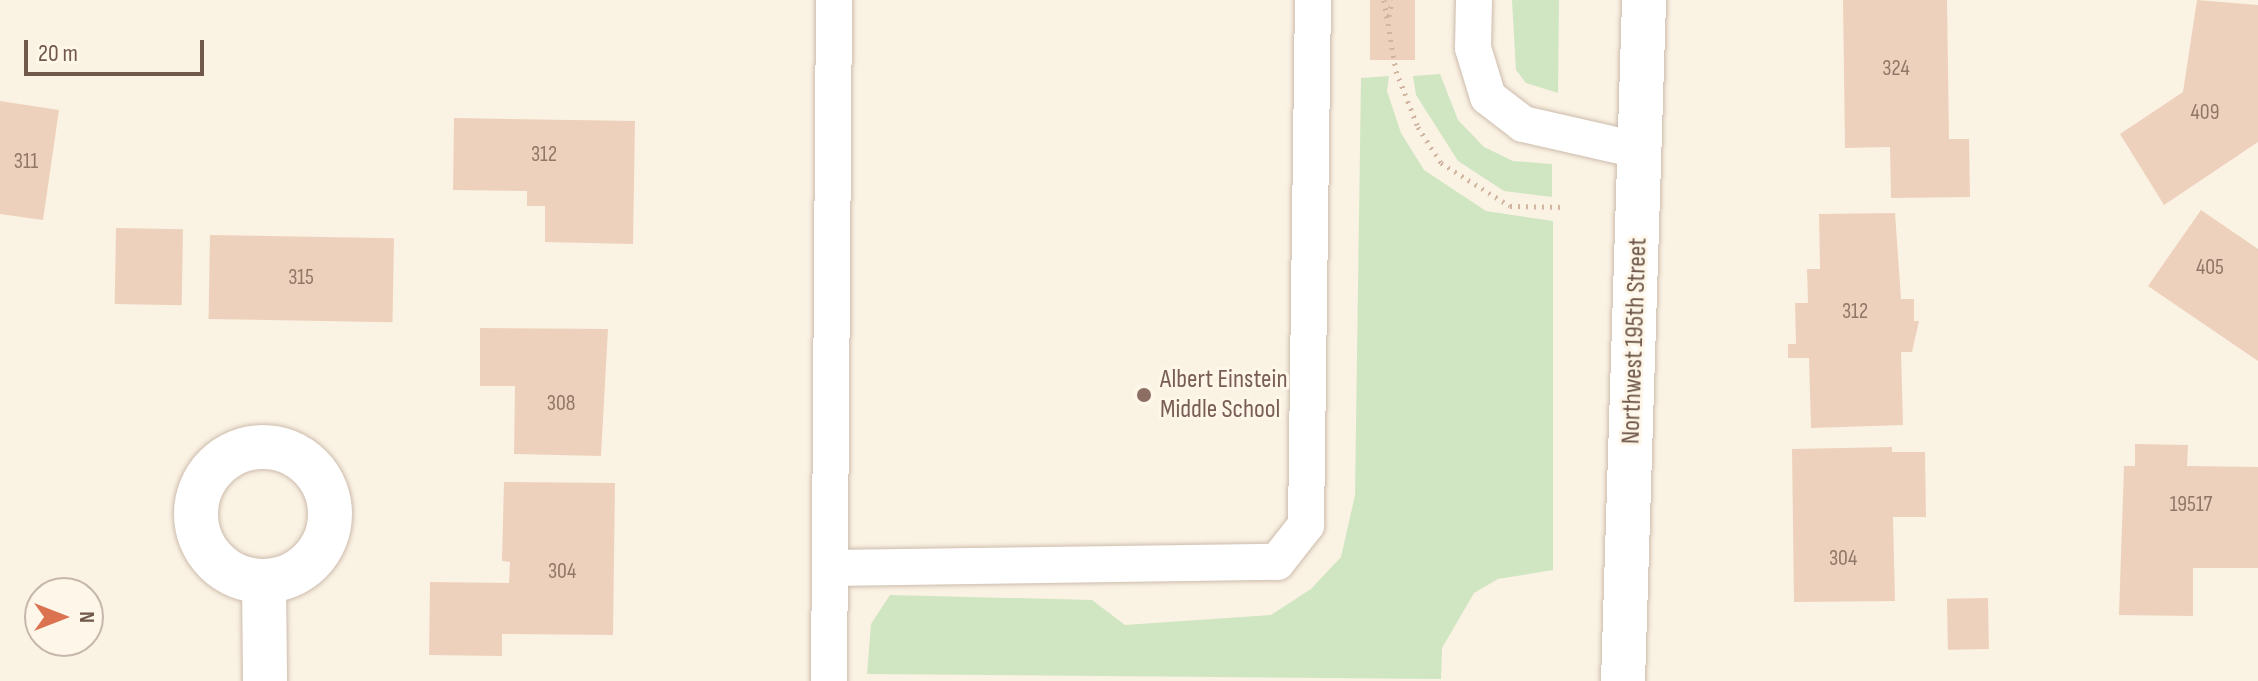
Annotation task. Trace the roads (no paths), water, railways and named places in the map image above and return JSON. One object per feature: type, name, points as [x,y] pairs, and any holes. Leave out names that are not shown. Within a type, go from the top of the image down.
[{"type":"street","name":"Northwest 195th Street","points":[[1623,681],[1642,151],[1644,0]]},
{"type":"street","points":[[264,581],[265,681]]},
{"type":"lane","points":[[829,681],[834,0]]},
{"type":"lane","points":[[831,568],[1277,562],[1306,525],[1313,0]]},
{"type":"lane","points":[[1474,0],[1473,48],[1488,97],[1523,124],[1642,151]]},
{"type":"place","name":"Albert Einstein Middle School","points":[[1144,395]]}]
